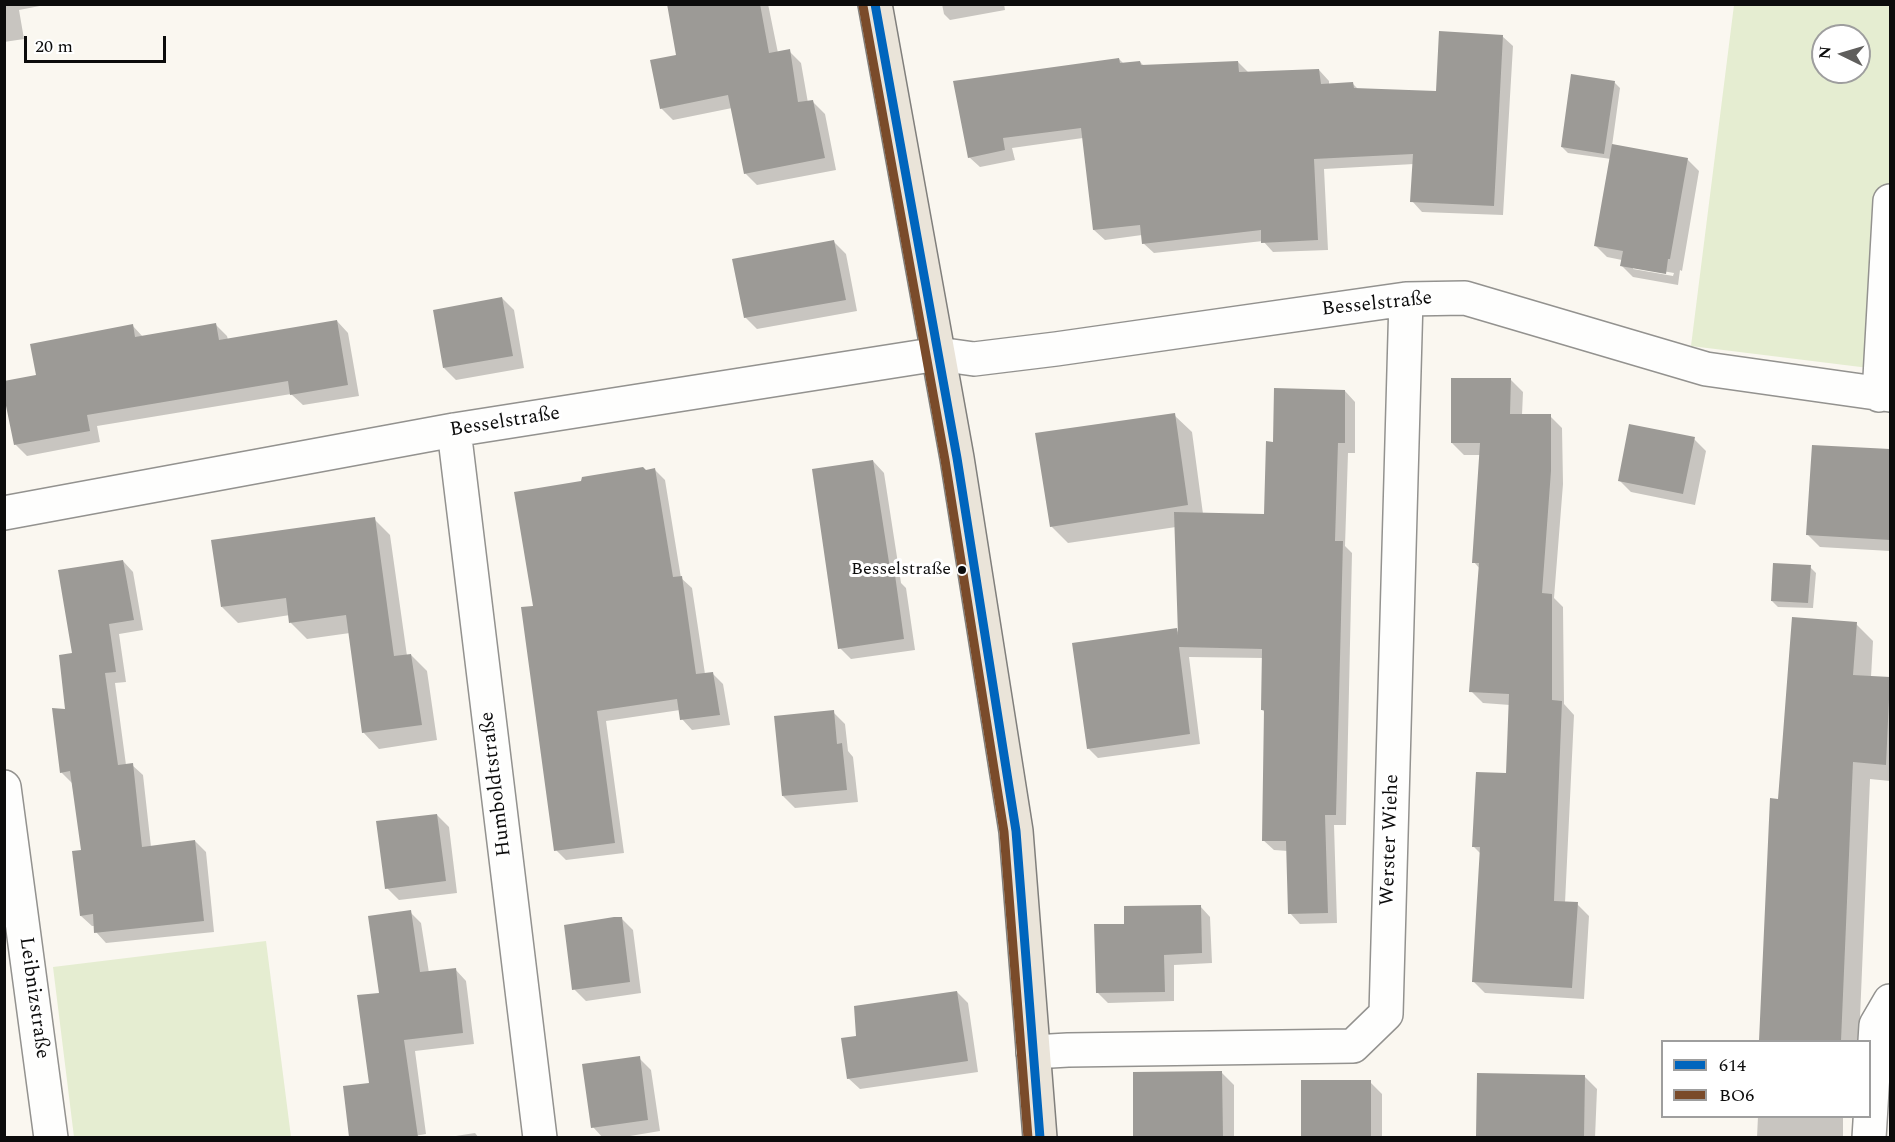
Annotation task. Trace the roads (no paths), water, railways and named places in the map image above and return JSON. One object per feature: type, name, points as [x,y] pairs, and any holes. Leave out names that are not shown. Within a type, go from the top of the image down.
[{"type":"main road","points":[[875,4],[957,458],[1017,831],[1040,1137]]},
{"type":"street","points":[[1885,395],[1890,201]]},
{"type":"street","name":"Besselstraße","points":[[4,513],[454,430],[938,354],[974,359],[1406,299],[1465,298],[1706,369],[1885,395]]},
{"type":"street","name":"Werster Wiehe","points":[[1033,1052],[1353,1046],[1386,1014],[1406,299]]},
{"type":"street","name":"Humboldtstraße","points":[[454,430],[540,1137]]},
{"type":"street","name":"Leibnizstraße","points":[[4,787],[51,1137]]},
{"type":"street","points":[[1871,1105],[1876,1025],[1890,1001]]},
{"type":"street","points":[[1869,1137],[1870,1118]]},
{"type":"place","name":"Besselstraße","points":[[962,570]]}]
